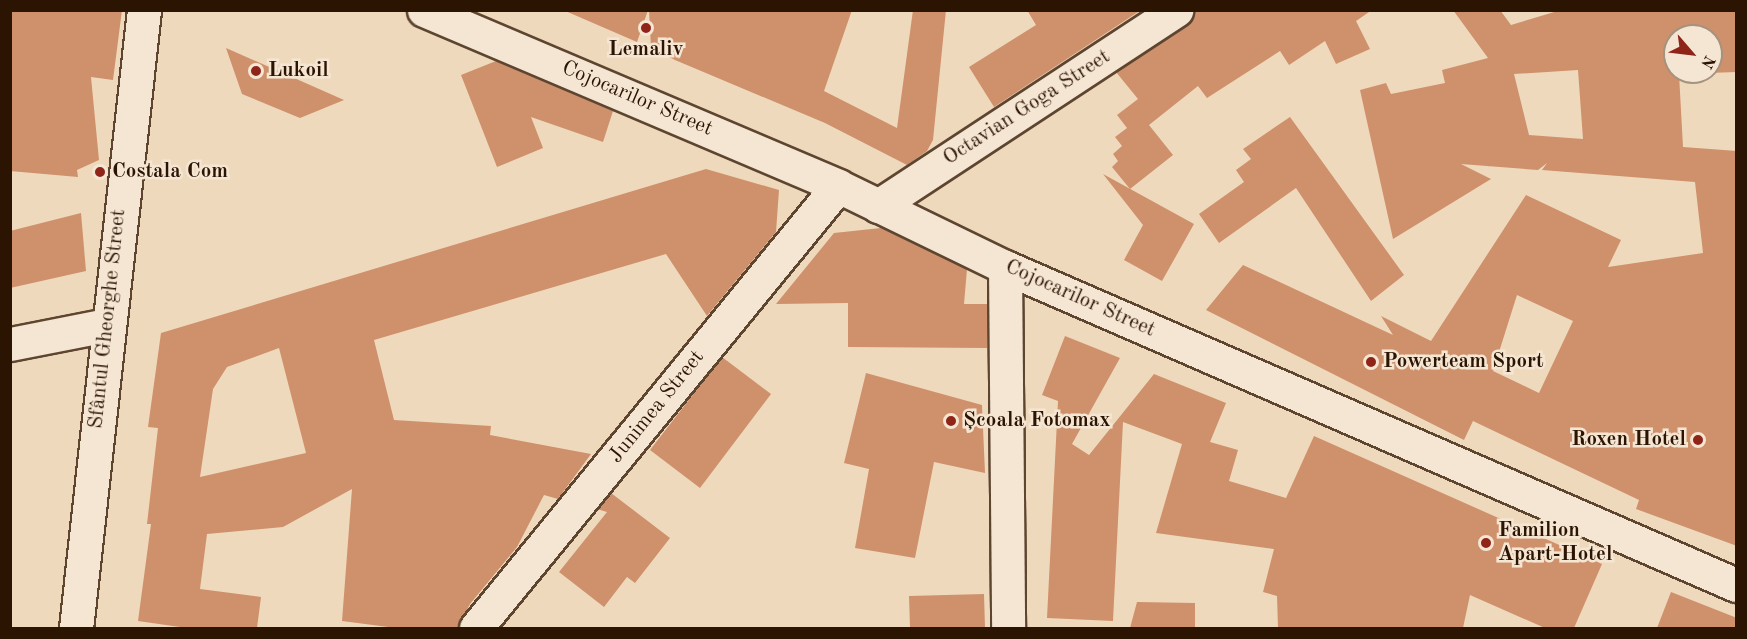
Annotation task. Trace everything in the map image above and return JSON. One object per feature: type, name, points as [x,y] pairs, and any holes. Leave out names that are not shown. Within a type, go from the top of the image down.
[{"type":"street","name":"Sfântul Gheorghe Street","points":[[76,628],[107,325],[144,10]]},
{"type":"street","name":"Cojocarilor Street","points":[[424,10],[473,20],[838,186],[1005,267],[1737,585]]},
{"type":"street","name":"Octavian Goga Street","points":[[878,206],[1176,10]]},
{"type":"street","name":"Junimea Street","points":[[476,628],[838,186]]},
{"type":"street","points":[[1005,267],[1008,628]]},
{"type":"street","points":[[10,344],[107,325]]},
{"type":"building","points":[[10,10],[122,10],[113,80],[91,77],[99,160],[77,170],[78,177],[10,171]]},
{"type":"building","points":[[563,10],[648,10],[637,42]]},
{"type":"building","points":[[649,10],[852,10],[824,91],[897,128],[913,10],[946,10],[933,140],[927,151],[907,165],[825,123],[675,60],[651,48]]},
{"type":"building","points":[[1027,10],[1141,10],[994,107],[969,67],[1036,25]]},
{"type":"building","points":[[1194,10],[1372,10],[1356,21],[1370,49],[1336,64],[1325,41],[1289,65],[1280,51],[1207,98],[1198,86],[1149,125],[1173,155],[1130,189],[1112,167],[1118,161],[1113,154],[1122,146],[1115,137],[1127,128],[1117,115],[1138,99],[1116,72],[1186,26]]},
{"type":"building","points":[[1453,10],[1500,10],[1511,25],[1561,10],[1737,10],[1737,72],[1723,72],[1723,24],[1663,24],[1663,84],[1680,84],[1683,147],[1737,151],[1737,546],[1636,509],[1639,500],[1473,421],[1464,440],[1206,310],[1243,265],[1393,335],[1381,316],[1431,341],[1526,195],[1621,240],[1608,267],[1703,253],[1695,182],[1542,170],[1547,163],[1538,170],[1461,164],[1491,179],[1393,239],[1360,90],[1386,83],[1391,94],[1445,83],[1442,70],[1488,58]],"holes":[[[1578,70],[1583,139],[1529,135],[1514,74]],[[1517,295],[1573,321],[1539,393],[1493,371]]]},
{"type":"building","name":"Lukoil","points":[[226,48],[344,100],[300,118],[242,94]]},
{"type":"building","points":[[496,61],[613,111],[603,142],[531,117],[543,148],[497,167],[461,75]]},
{"type":"building","points":[[1290,117],[1404,275],[1371,301],[1296,188],[1219,243],[1199,214],[1244,182],[1236,170],[1251,159],[1243,149]]},
{"type":"building","points":[[706,169],[779,190],[776,232],[707,316],[666,254],[374,340],[394,420],[491,426],[490,435],[591,454],[558,499],[544,495],[517,547],[470,604],[458,628],[396,628],[342,621],[352,489],[283,527],[207,534],[200,589],[261,597],[257,628],[187,628],[138,621],[151,524],[147,524],[158,428],[148,427],[161,333]],"holes":[[[279,348],[306,453],[200,477],[213,389],[227,367]]]},
{"type":"building","points":[[1103,174],[1194,224],[1162,281],[1124,260],[1143,225]]},
{"type":"building","points":[[81,213],[86,271],[10,288],[10,231]]},
{"type":"building","points":[[881,228],[967,269],[964,304],[987,304],[987,348],[848,347],[848,303],[776,304],[834,233]]},
{"type":"building","points":[[1065,336],[1120,358],[1072,444],[1089,455],[1154,374],[1226,403],[1210,442],[1238,450],[1229,481],[1286,498],[1314,436],[1602,564],[1574,628],[1545,628],[1470,595],[1463,628],[1278,628],[1277,596],[1263,592],[1274,549],[1156,533],[1182,444],[1123,422],[1113,621],[1047,618],[1058,401],[1042,395]]},
{"type":"building","points":[[722,357],[771,394],[700,488],[650,450]]},
{"type":"building","points":[[866,373],[982,405],[985,473],[934,462],[915,558],[855,548],[869,469],[844,463]]},
{"type":"building","points":[[611,493],[670,538],[635,583],[627,577],[604,607],[559,572],[607,512],[597,509]]},
{"type":"building","points":[[1671,592],[1737,618],[1737,628],[1657,628]]},
{"type":"building","points":[[984,594],[985,628],[910,628],[909,596]]},
{"type":"building","points":[[1137,602],[1195,603],[1195,628],[1130,628]]},
{"type":"place","name":"Lemaliv","points":[[646,28]]},
{"type":"place","name":"Lukoil","points":[[256,71]]},
{"type":"place","name":"Costala Com","points":[[100,172]]},
{"type":"place","name":"Powerteam Sport","points":[[1371,362]]},
{"type":"place","name":"Școala Fotomax","points":[[951,421]]},
{"type":"place","name":"Roxen Hotel","points":[[1698,440]]},
{"type":"place","name":"Familion Apart-Hotel","points":[[1486,543]]}]
